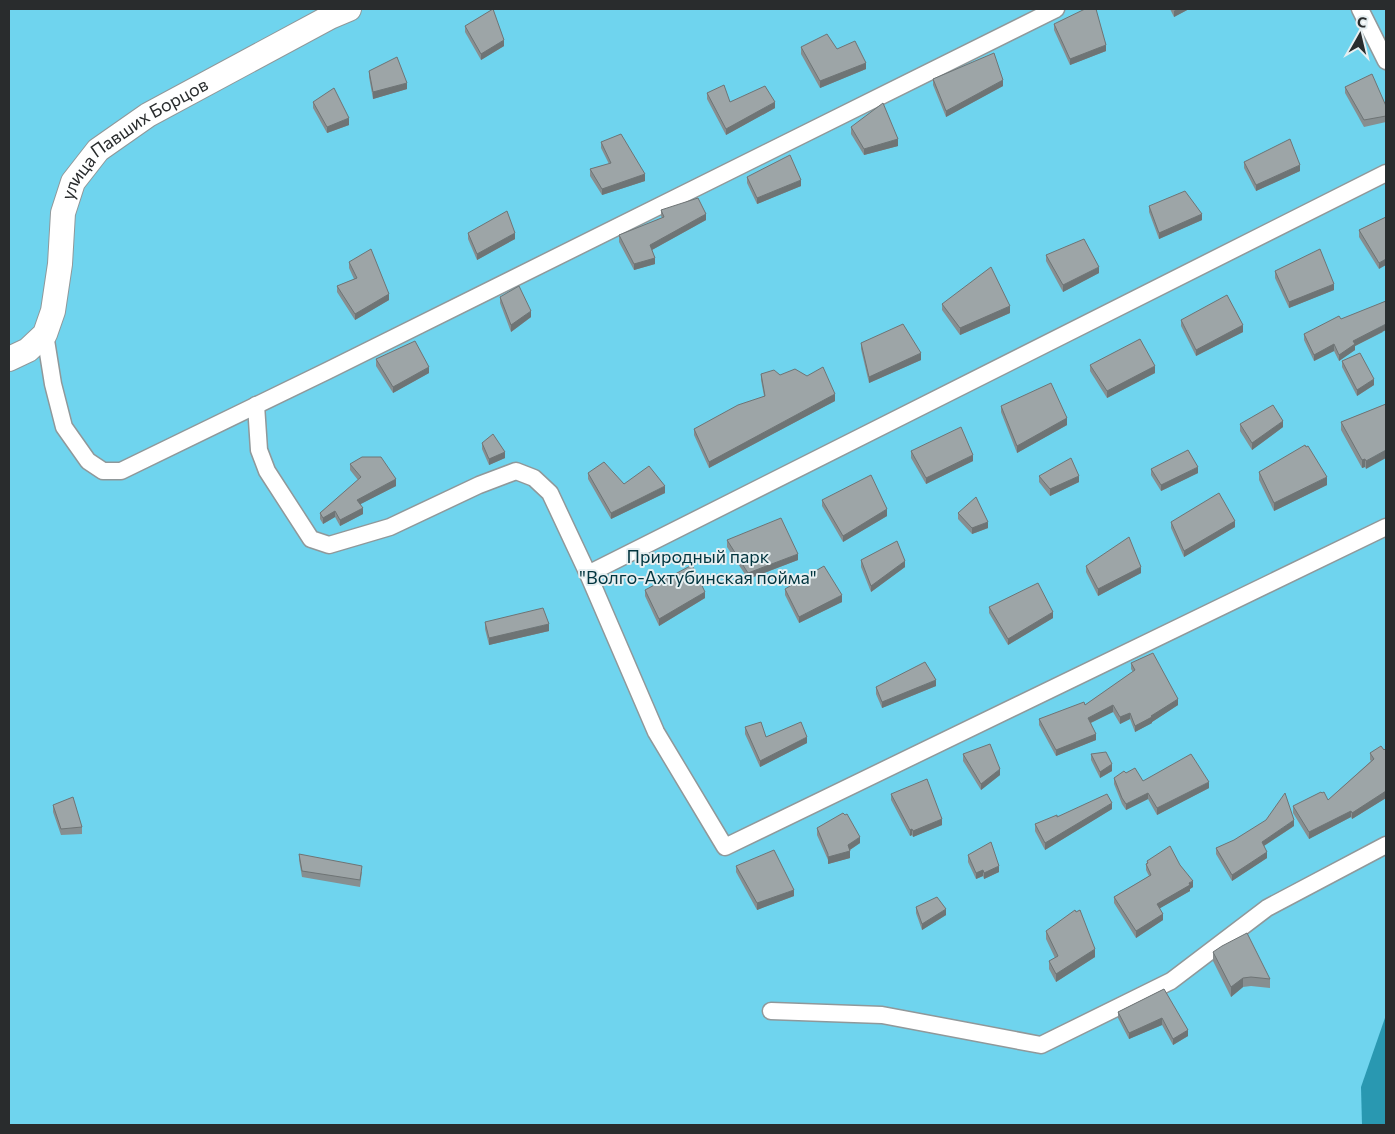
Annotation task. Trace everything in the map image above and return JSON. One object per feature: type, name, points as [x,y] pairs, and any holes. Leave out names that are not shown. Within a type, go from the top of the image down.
[{"type":"street","name":"улица Павших Борцов","points":[[18,354],[45,334],[53,311],[60,264],[63,213],[74,182],[98,150],[148,116],[285,41],[348,9]]},
{"type":"street","points":[[45,334],[53,384],[64,427],[88,461],[103,471],[121,471],[1056,9]]},
{"type":"street","points":[[1360,9],[1386,61]]},
{"type":"street","points":[[588,574],[1386,173]]},
{"type":"street","points":[[256,405],[259,450],[267,471],[311,539],[329,545],[390,526],[479,485],[516,471],[534,478],[550,494],[588,574],[656,732],[725,847],[1386,526]]},
{"type":"street","points":[[771,1011],[882,1016],[1041,1045],[1171,981],[1268,908],[1386,846]]},
{"type":"green space","name":"Природный парк \"Волго-Ахтубинская пойма\"","points":[[9,9],[1386,9],[1386,1125],[9,1125]]},
{"type":"shaded area","points":[[1386,1015],[1386,1125],[1362,1125],[1361,1087]]},
{"type":"building","points":[[493,9],[504,40],[481,54],[465,26]]},
{"type":"building","points":[[1085,9],[1096,9],[1106,45],[1070,59],[1054,24]]},
{"type":"building","points":[[827,34],[837,49],[855,41],[866,63],[820,81],[801,47]]},
{"type":"building","points":[[994,53],[1003,80],[946,111],[933,79]]},
{"type":"building","points":[[397,57],[407,83],[373,92],[369,71]]},
{"type":"building","points":[[1372,74],[1386,106],[1386,116],[1364,120],[1345,87]]},
{"type":"building","points":[[724,85],[730,102],[765,86],[775,102],[726,129],[707,93]]},
{"type":"building","points":[[334,88],[349,118],[327,127],[313,102]]},
{"type":"building","points":[[883,103],[898,139],[864,149],[851,127]]},
{"type":"building","points":[[621,134],[645,174],[602,189],[590,169],[611,163],[601,142]]},
{"type":"building","points":[[1290,139],[1300,165],[1256,185],[1244,162]]},
{"type":"building","points":[[790,155],[801,180],[757,198],[747,177]]},
{"type":"building","points":[[1185,191],[1202,214],[1159,233],[1149,206]]},
{"type":"building","points":[[698,198],[706,214],[650,245],[655,258],[634,264],[619,235],[664,217],[661,210]]},
{"type":"building","points":[[507,211],[515,233],[477,254],[468,233]]},
{"type":"building","points":[[1386,217],[1386,259],[1379,263],[1359,230]]},
{"type":"building","points":[[1084,239],[1099,267],[1063,285],[1046,255]]},
{"type":"building","points":[[371,249],[389,294],[355,314],[337,286],[357,278],[349,262]]},
{"type":"building","points":[[1320,249],[1334,284],[1289,302],[1275,271]]},
{"type":"building","points":[[991,267],[1010,306],[960,328],[942,304]]},
{"type":"building","points":[[519,286],[531,311],[511,325],[500,297]]},
{"type":"building","points":[[1227,295],[1243,325],[1196,350],[1181,320]]},
{"type":"building","points":[[1386,301],[1386,324],[1353,341],[1355,344],[1339,355],[1334,344],[1314,355],[1304,334],[1339,316],[1341,319]]},
{"type":"building","points":[[903,324],[921,353],[869,377],[861,343]]},
{"type":"building","points":[[1140,339],[1155,366],[1107,391],[1090,365]]},
{"type":"building","points":[[415,341],[429,367],[393,387],[376,359]]},
{"type":"building","points":[[1360,353],[1374,379],[1357,390],[1342,361]]},
{"type":"building","points":[[823,367],[835,394],[709,462],[694,429],[738,405],[765,396],[761,374],[774,370],[780,375],[795,369],[807,376]]},
{"type":"building","points":[[1051,383],[1067,418],[1017,446],[1001,406]]},
{"type":"building","points":[[1386,404],[1386,450],[1366,461],[1365,459],[1362,460],[1341,422]]},
{"type":"building","points":[[1273,405],[1283,421],[1252,443],[1240,424]]},
{"type":"building","points":[[961,427],[973,455],[926,478],[911,451]]},
{"type":"building","points":[[493,434],[505,452],[489,459],[482,443]]},
{"type":"building","points":[[1305,445],[1306,447],[1308,446],[1327,477],[1274,503],[1259,472]]},
{"type":"building","points":[[1188,450],[1198,467],[1161,485],[1151,469]]},
{"type":"building","points":[[362,457],[381,457],[396,479],[357,500],[363,508],[340,520],[335,511],[323,518],[320,513],[361,477],[350,464]]},
{"type":"building","points":[[1071,458],[1079,476],[1050,489],[1039,476]]},
{"type":"building","points":[[604,462],[624,484],[649,466],[665,486],[611,513],[588,473]]},
{"type":"building","points":[[871,475],[887,509],[843,536],[822,500]]},
{"type":"building","points":[[1219,493],[1235,521],[1184,551],[1171,522]]},
{"type":"building","points":[[976,497],[988,522],[972,528],[958,513]]},
{"type":"building","points":[[781,518],[798,554],[748,573],[727,540]]},
{"type":"building","points":[[1129,537],[1141,567],[1098,589],[1086,566]]},
{"type":"building","points":[[897,541],[905,561],[871,586],[861,560]]},
{"type":"building","points":[[692,565],[705,592],[659,619],[645,590]]},
{"type":"building","points":[[824,566],[842,595],[799,617],[785,589]]},
{"type":"building","points":[[1038,583],[1053,612],[1008,639],[989,607]]},
{"type":"building","points":[[543,608],[549,624],[489,638],[485,622]]},
{"type":"building","points":[[1153,653],[1178,699],[1135,726],[1130,713],[1120,717],[1113,705],[1088,718],[1096,734],[1056,750],[1039,719],[1084,702],[1085,705],[1135,670],[1131,663]]},
{"type":"building","points":[[925,662],[936,680],[882,702],[876,687]]},
{"type":"building","points":[[761,722],[766,737],[801,722],[807,737],[760,761],[745,727]]},
{"type":"building","points":[[990,744],[1000,769],[981,784],[963,754]]},
{"type":"building","points":[[1381,746],[1384,750],[1386,748],[1386,791],[1352,813],[1351,811],[1309,832],[1293,806],[1321,792],[1324,792],[1328,800],[1374,759],[1370,753]]},
{"type":"building","points":[[1106,752],[1112,764],[1100,772],[1091,754]]},
{"type":"building","points":[[1191,754],[1209,782],[1157,808],[1148,793],[1126,804],[1114,778],[1124,771],[1126,773],[1135,768],[1143,781]]},
{"type":"building","points":[[927,779],[942,819],[913,831],[912,829],[910,830],[891,794]]},
{"type":"building","points":[[1285,793],[1294,820],[1262,842],[1267,852],[1232,875],[1216,848],[1234,840],[1266,820]]},
{"type":"building","points":[[1107,794],[1112,803],[1045,843],[1035,824],[1057,815],[1057,817]]},
{"type":"building","points":[[73,797],[82,827],[61,829],[53,805]]},
{"type":"building","points":[[843,813],[847,814],[860,837],[848,845],[850,851],[828,857],[817,828]]},
{"type":"building","points":[[991,842],[999,866],[984,873],[983,870],[976,873],[968,855]]},
{"type":"building","points":[[1170,846],[1180,865],[1193,881],[1189,883],[1190,885],[1157,904],[1163,914],[1136,931],[1114,897],[1151,875],[1146,864],[1148,863],[1147,861]]},
{"type":"building","points":[[774,850],[794,890],[757,903],[736,866]]},
{"type":"building","points":[[299,854],[362,866],[360,880],[302,871]]},
{"type":"building","points":[[937,897],[946,909],[922,924],[916,907]]},
{"type":"building","points":[[1075,910],[1076,912],[1080,910],[1095,949],[1056,974],[1049,961],[1058,956],[1046,931]]},
{"type":"building","points":[[1247,933],[1270,979],[1243,978],[1231,987],[1213,952]]},
{"type":"building","points":[[1164,989],[1188,1030],[1173,1039],[1162,1018],[1129,1033],[1118,1012]]}]
